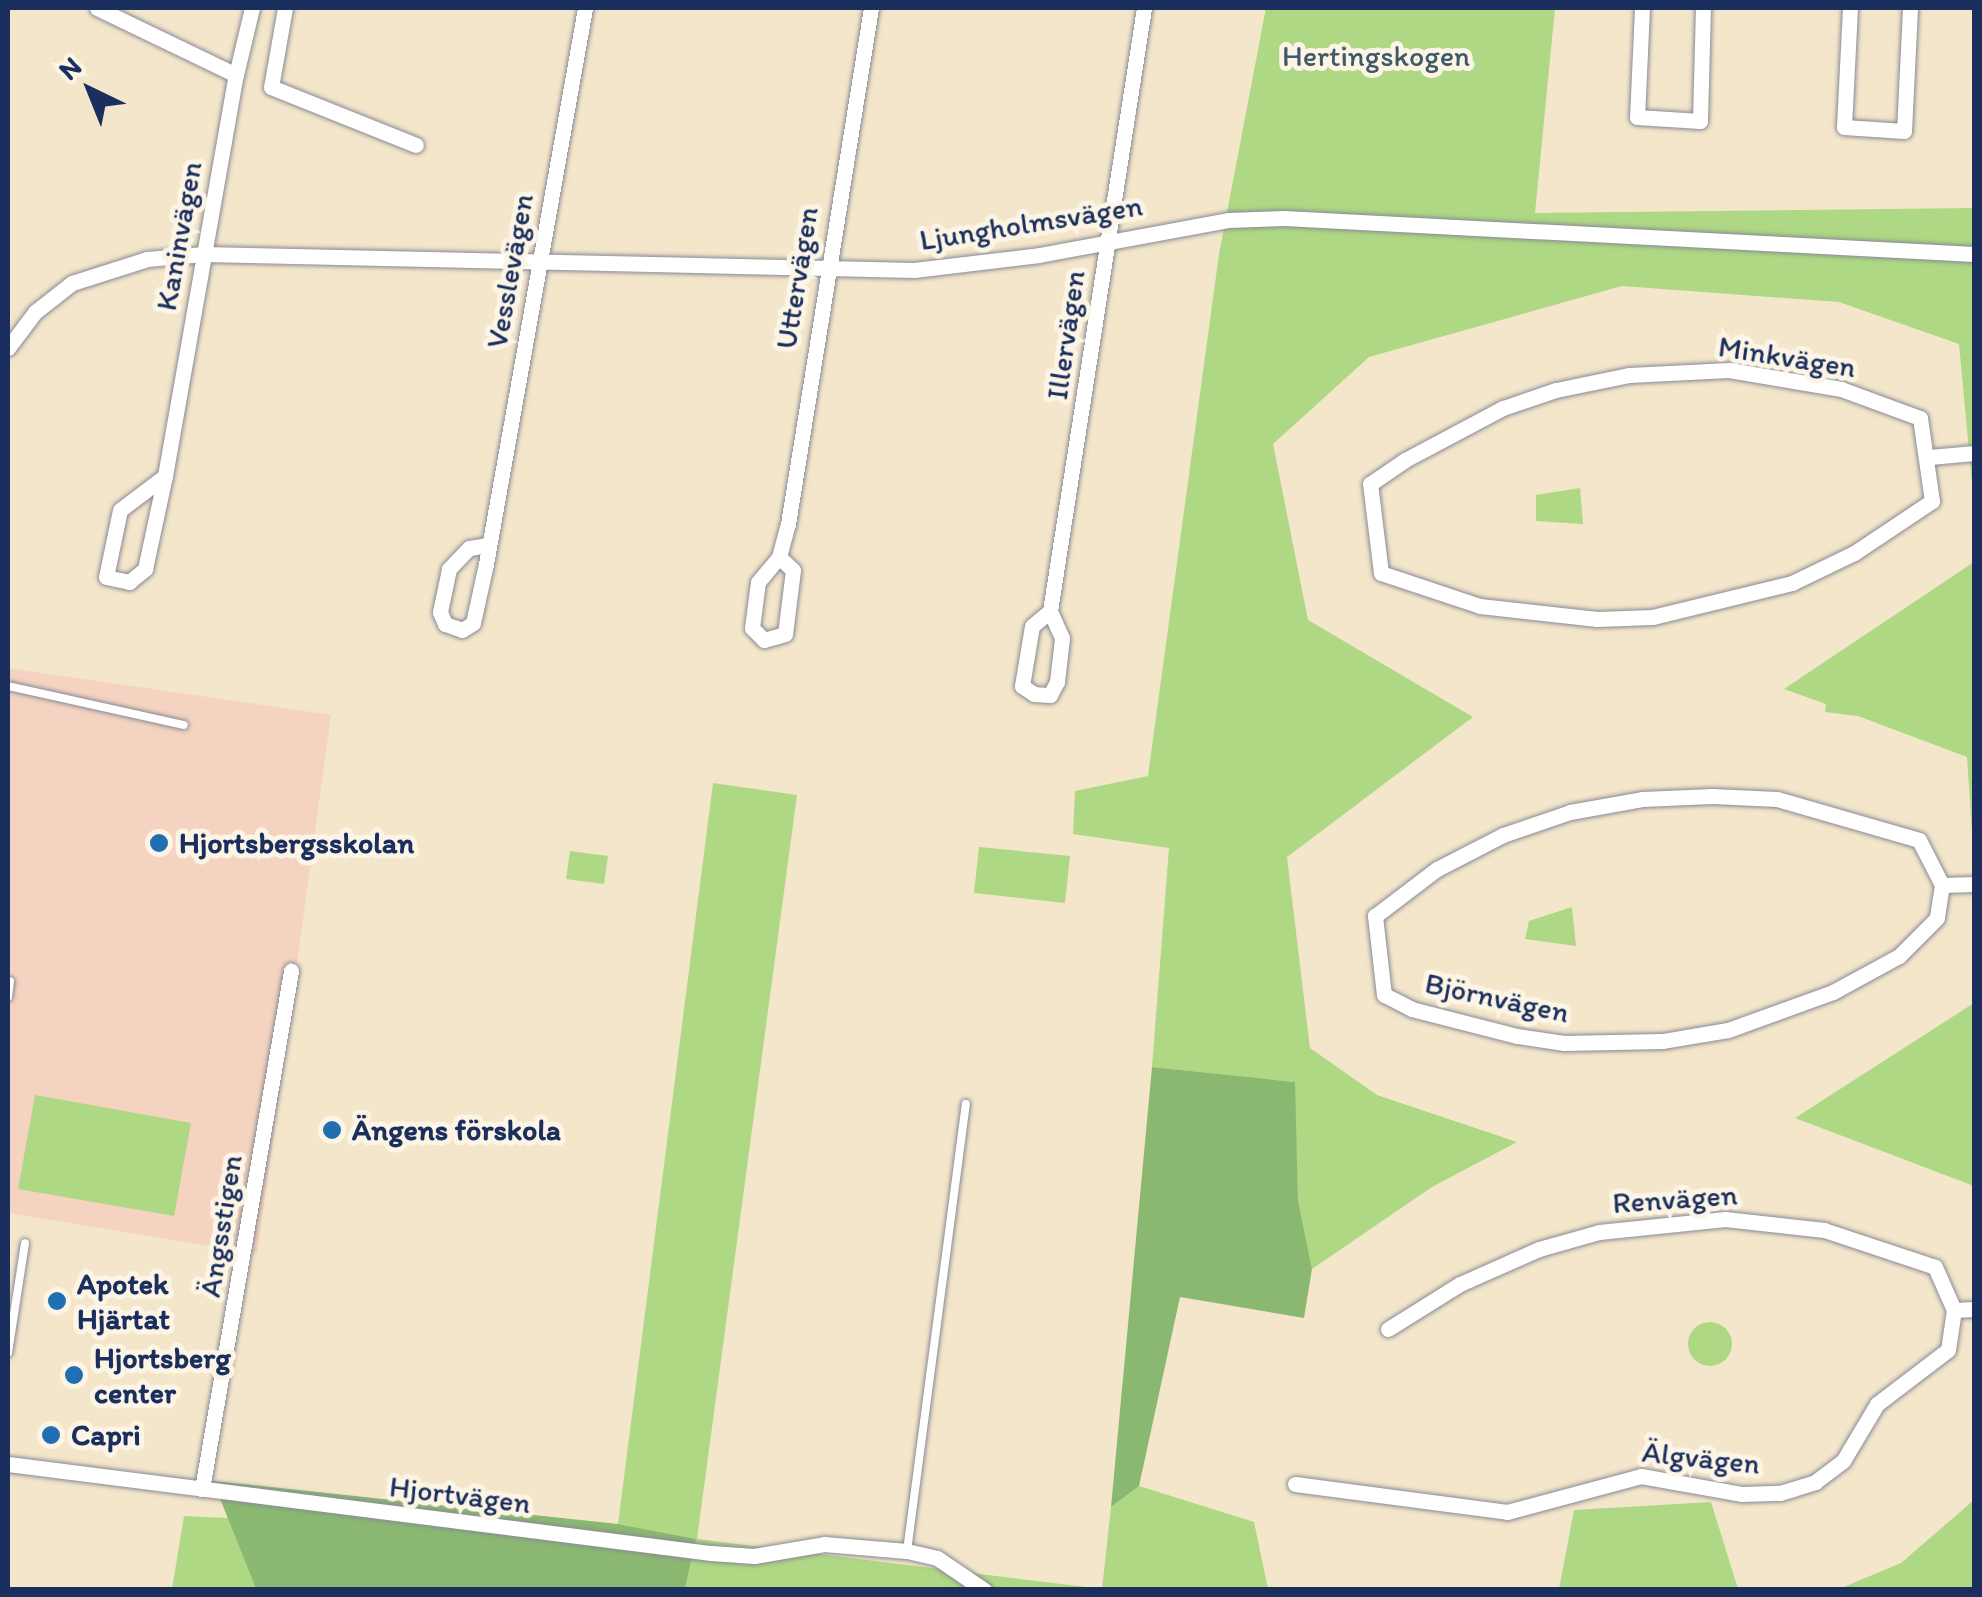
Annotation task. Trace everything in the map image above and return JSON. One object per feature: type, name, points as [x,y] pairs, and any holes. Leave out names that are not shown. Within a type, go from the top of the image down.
[{"type":"street","points":[[97,8],[236,74]]},
{"type":"street","name":"Kaninvägen","points":[[165,476],[120,510],[106,577],[129,582],[145,569],[165,476],[236,74],[252,8]]},
{"type":"street","points":[[285,8],[271,87],[416,146]]},
{"type":"street","name":"Vesslevägen","points":[[488,545],[468,548],[449,569],[440,612],[445,624],[462,630],[473,623],[488,545],[585,8]]},
{"type":"street","name":"Uttervägen","points":[[779,557],[793,570],[785,634],[764,640],[752,628],[758,582],[779,557],[871,8]]},
{"type":"street","name":"Illervägen","points":[[1050,611],[1032,626],[1022,686],[1034,694],[1050,694],[1057,682],[1062,638],[1050,611],[1144,8]]},
{"type":"street","points":[[1642,8],[1637,117],[1700,121],[1703,8]]},
{"type":"street","points":[[1850,8],[1844,127],[1904,131],[1910,8]]},
{"type":"street","name":"Ljungholmsvägen","points":[[8,348],[34,312],[72,283],[147,258],[204,254],[826,272],[977,265],[1228,220],[1284,218],[1974,254]]},
{"type":"street","name":"Minkvägen","points":[[1729,370],[1841,389],[1920,418],[1930,457],[1932,501],[1854,553],[1744,598],[1652,617],[1535,615],[1427,590],[1381,573],[1373,528],[1370,484],[1406,460],[1503,408],[1629,375],[1729,370]]},
{"type":"street","points":[[1930,457],[1974,454]]},
{"type":"street","name":"Björnvägen","points":[[1642,799],[1776,799],[1898,829],[1929,851],[1942,885],[1929,933],[1899,956],[1776,1016],[1662,1041],[1564,1043],[1412,1009],[1384,995],[1375,916],[1380,907],[1437,869],[1503,835],[1570,812],[1642,799]]},
{"type":"street","points":[[1942,885],[1974,884]]},
{"type":"street","name":"Ängsstigen","points":[[202,1489],[292,972]]},
{"type":"street","name":"Renvägen","points":[[1388,1329],[1460,1284],[1539,1249],[1600,1232],[1725,1219],[1824,1230],[1935,1267],[1954,1310]]},
{"type":"street","points":[[1954,1310],[1974,1309]]},
{"type":"street","name":"Älgvägen","points":[[1295,1484],[1507,1512],[1641,1476],[1742,1494],[1780,1494],[1816,1482],[1843,1462],[1877,1404],[1948,1350],[1954,1310]]},
{"type":"street","name":"Hjortvägen","points":[[8,1464],[712,1554],[754,1556],[824,1544],[907,1552],[953,1566],[984,1590]]},
{"type":"lane","points":[[8,686],[184,726]]},
{"type":"lane","points":[[8,997],[10,981]]},
{"type":"lane","points":[[907,1552],[966,1104]]},
{"type":"lane","points":[[8,1353],[26,1243]]},
{"type":"shaded area","name":"Hjortsbergsskolan","points":[[8,668],[331,715],[257,1254],[8,1213]]},
{"type":"green space","name":"Hertingskogen","points":[[1266,8],[1555,8],[1535,213],[1974,208],[1974,505],[1959,344],[1839,302],[1622,286],[1369,357],[1273,444],[1308,620],[1473,717],[1287,857],[1310,1048],[1377,1095],[1517,1142],[1432,1187],[1312,1269],[1298,1200],[1294,1082],[1152,1067],[1169,848],[1073,834],[1075,791],[1148,776],[1219,254]]},
{"type":"green space","points":[[1580,488],[1583,524],[1536,521],[1536,495]]},
{"type":"green space","points":[[1974,562],[1974,861],[1967,757],[1858,716],[1825,712],[1826,704],[1784,689]]},
{"type":"green space","points":[[713,783],[797,795],[697,1539],[1102,1589],[685,1589],[696,1539],[618,1524]]},
{"type":"green space","points":[[979,847],[1070,856],[1065,903],[974,893]]},
{"type":"green space","points":[[570,851],[608,856],[604,884],[566,879]]},
{"type":"green space","points":[[1572,907],[1576,946],[1525,939],[1529,921]]},
{"type":"green space","points":[[1974,1003],[1974,1186],[1795,1118]]},
{"type":"green space","points":[[1152,1067],[1295,1082],[1298,1200],[1312,1269],[1304,1318],[1180,1297],[1139,1486],[1111,1507]]},
{"type":"green space","points":[[35,1095],[191,1123],[174,1216],[18,1189]]},
{"type":"green space","points":[[1710,1322],[1725,1329],[1732,1344],[1725,1359],[1710,1366],[1695,1359],[1688,1344],[1695,1329]]},
{"type":"green space","points":[[213,1481],[618,1524],[696,1539],[685,1589],[256,1589]]},
{"type":"green space","points":[[1139,1486],[1254,1522],[1268,1589],[1102,1589],[1111,1507]]},
{"type":"green space","points":[[1974,1500],[1974,1589],[1839,1589],[1901,1563]]},
{"type":"green space","points":[[1711,1502],[1738,1589],[1559,1589],[1574,1510]]},
{"type":"green space","points":[[184,1516],[228,1518],[256,1589],[172,1589]]},
{"type":"place","name":"Hjortsbergsskolan","points":[[159,843]]},
{"type":"place","name":"Ängens förskola","points":[[332,1130]]},
{"type":"place","name":"Apotek Hjärtat","points":[[57,1301]]},
{"type":"place","name":"Hjortsberg center","points":[[74,1375]]},
{"type":"place","name":"Capri","points":[[51,1435]]}]
